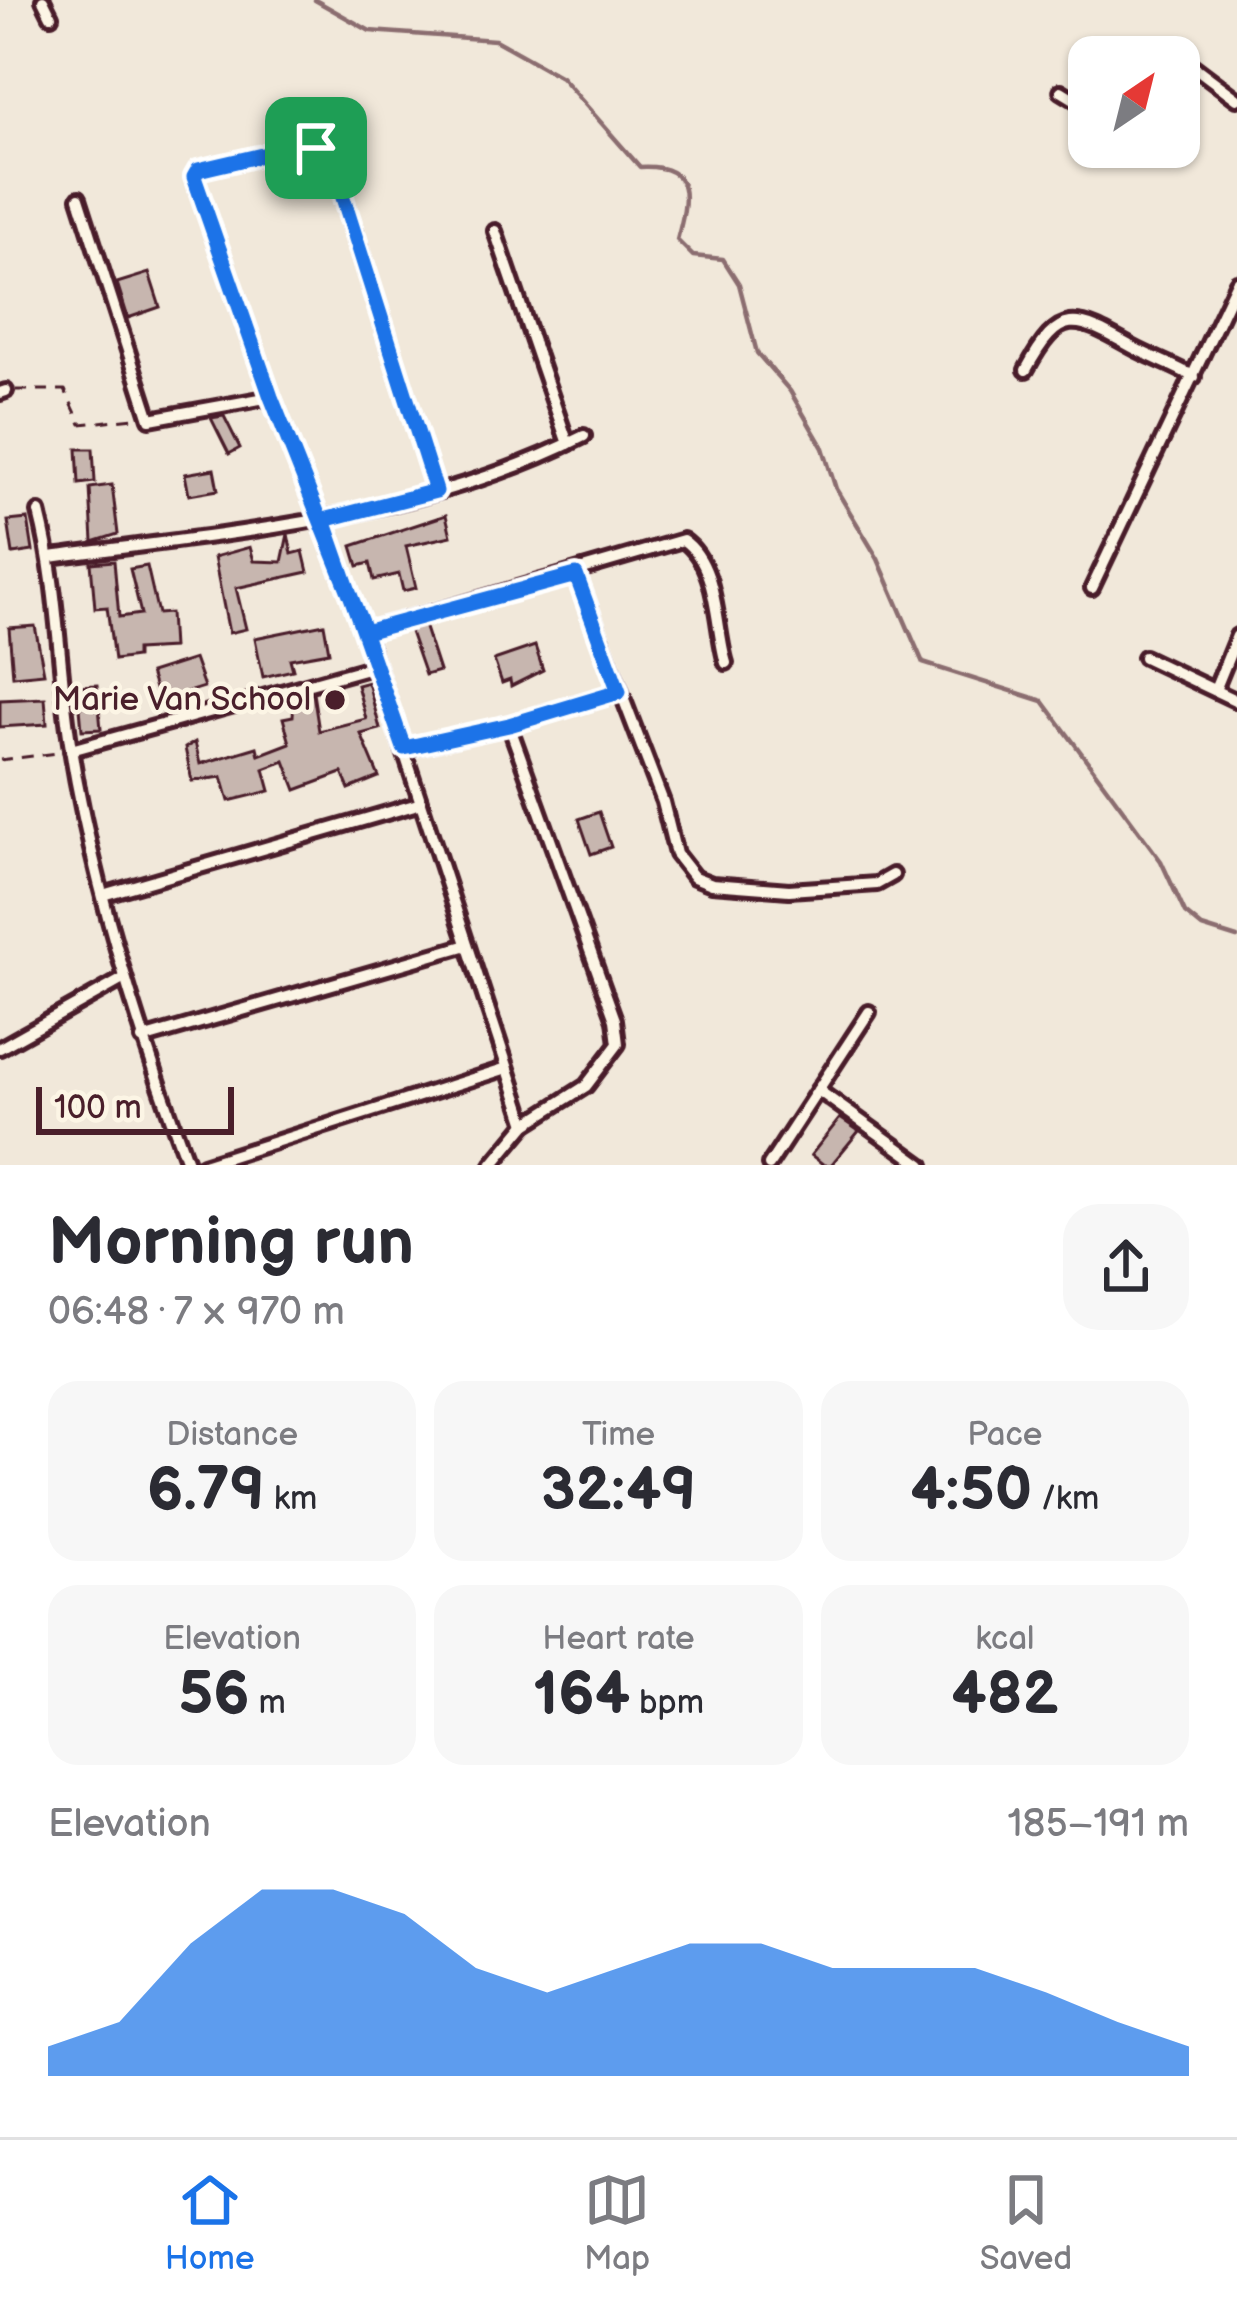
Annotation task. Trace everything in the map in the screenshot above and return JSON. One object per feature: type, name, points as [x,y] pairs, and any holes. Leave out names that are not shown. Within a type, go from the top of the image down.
[{"type":"street","points":[[43,0],[50,16]]},
{"type":"street","points":[[1200,77],[1237,98]]},
{"type":"street","points":[[1061,92],[1068,96]]},
{"type":"street","points":[[436,491],[332,163],[305,145],[198,170],[194,177],[271,397],[365,632],[526,1124]]},
{"type":"street","points":[[79,197],[148,416],[153,420],[271,397]]},
{"type":"street","points":[[495,231],[568,444]]},
{"type":"street","points":[[1092,587],[1237,282]]},
{"type":"street","points":[[1026,370],[1045,334],[1058,324],[1078,321],[1096,325],[1194,377]]},
{"type":"street","points":[[51,557],[324,520],[436,491],[584,436]]},
{"type":"street","points":[[39,512],[51,557],[71,750],[124,979],[188,1165]]},
{"type":"street","points":[[365,632],[576,575],[668,544],[690,544],[722,624],[725,663]]},
{"type":"street","points":[[576,575],[664,802],[676,854],[694,877],[712,884],[788,890],[877,884],[893,874]]},
{"type":"street","points":[[1215,691],[1237,636]]},
{"type":"street","points":[[1144,657],[1237,701]]},
{"type":"street","points":[[71,750],[374,666]]},
{"type":"street","points":[[404,748],[509,725],[619,692]]},
{"type":"street","points":[[492,1165],[526,1124],[586,1086],[618,1044],[509,725]]},
{"type":"street","points":[[106,894],[418,804]]},
{"type":"street","points":[[142,1039],[464,946]]},
{"type":"street","points":[[0,1048],[124,979]]},
{"type":"street","points":[[769,1165],[869,1012]]},
{"type":"street","points":[[203,1165],[507,1068]]},
{"type":"street","points":[[818,1090],[922,1165]]},
{"type":"path","points":[[3,392],[65,390],[81,424],[148,416]]},
{"type":"path","points":[[0,760],[71,750]]},
{"type":"building","points":[[149,273],[160,307],[128,318],[117,283]]},
{"type":"building","points":[[224,416],[240,448],[229,454],[211,418]]},
{"type":"building","points":[[77,449],[93,449],[95,482],[79,484]]},
{"type":"building","points":[[214,469],[218,490],[189,495],[185,474]]},
{"type":"building","points":[[112,485],[118,534],[93,542],[90,488]]},
{"type":"building","points":[[446,515],[451,536],[406,546],[416,588],[403,591],[399,574],[374,580],[370,563],[358,566],[352,546]]},
{"type":"building","points":[[28,519],[33,551],[13,554],[8,521]]},
{"type":"building","points":[[288,534],[292,554],[303,551],[308,572],[236,588],[246,629],[229,633],[214,557],[250,547],[254,561],[282,562]]},
{"type":"building","points":[[114,561],[119,617],[141,614],[130,569],[147,566],[158,614],[170,613],[172,648],[136,650],[136,657],[114,660],[107,607],[95,608],[91,563]]},
{"type":"building","points":[[324,624],[329,652],[290,659],[293,670],[263,677],[255,638]]},
{"type":"building","points":[[424,625],[439,671],[425,675],[409,629]]},
{"type":"building","points":[[35,626],[44,673],[13,676],[9,628]]},
{"type":"building","points":[[535,646],[543,670],[511,686],[510,680],[502,683],[494,660]]},
{"type":"building","points":[[194,659],[204,687],[159,701],[150,673]]},
{"type":"building","points":[[368,682],[380,729],[361,734],[379,777],[349,789],[342,773],[296,790],[285,761],[264,769],[270,791],[229,801],[222,777],[192,781],[185,748],[195,742],[200,764],[257,747],[259,755],[290,743],[283,718],[293,716],[294,699],[313,693],[319,731],[366,719],[357,685]]},
{"type":"building","points":[[97,685],[101,729],[82,730],[78,686]]},
{"type":"building","points":[[45,698],[47,724],[0,727],[0,700]]},
{"type":"building","points":[[599,812],[611,847],[591,854],[579,819]]},
{"type":"building","points":[[840,1118],[859,1131],[831,1165],[824,1165],[811,1155]]},
{"type":"waterway","points":[[315,0],[370,31],[495,40],[561,77],[640,167],[671,171],[679,178],[685,198],[677,240],[693,256],[723,259],[739,284],[757,353],[790,391],[823,448],[836,489],[878,559],[923,663],[1043,701],[1161,861],[1185,913],[1202,927],[1237,938]]},
{"type":"place","name":"Marie Van School","points":[[335,700]]},
{"type":"route","points":[[316,148],[305,145],[198,170],[194,177],[271,397],[324,520],[365,632],[576,575],[619,692],[509,725],[404,748],[324,520],[436,491],[332,163],[316,148]]}]
